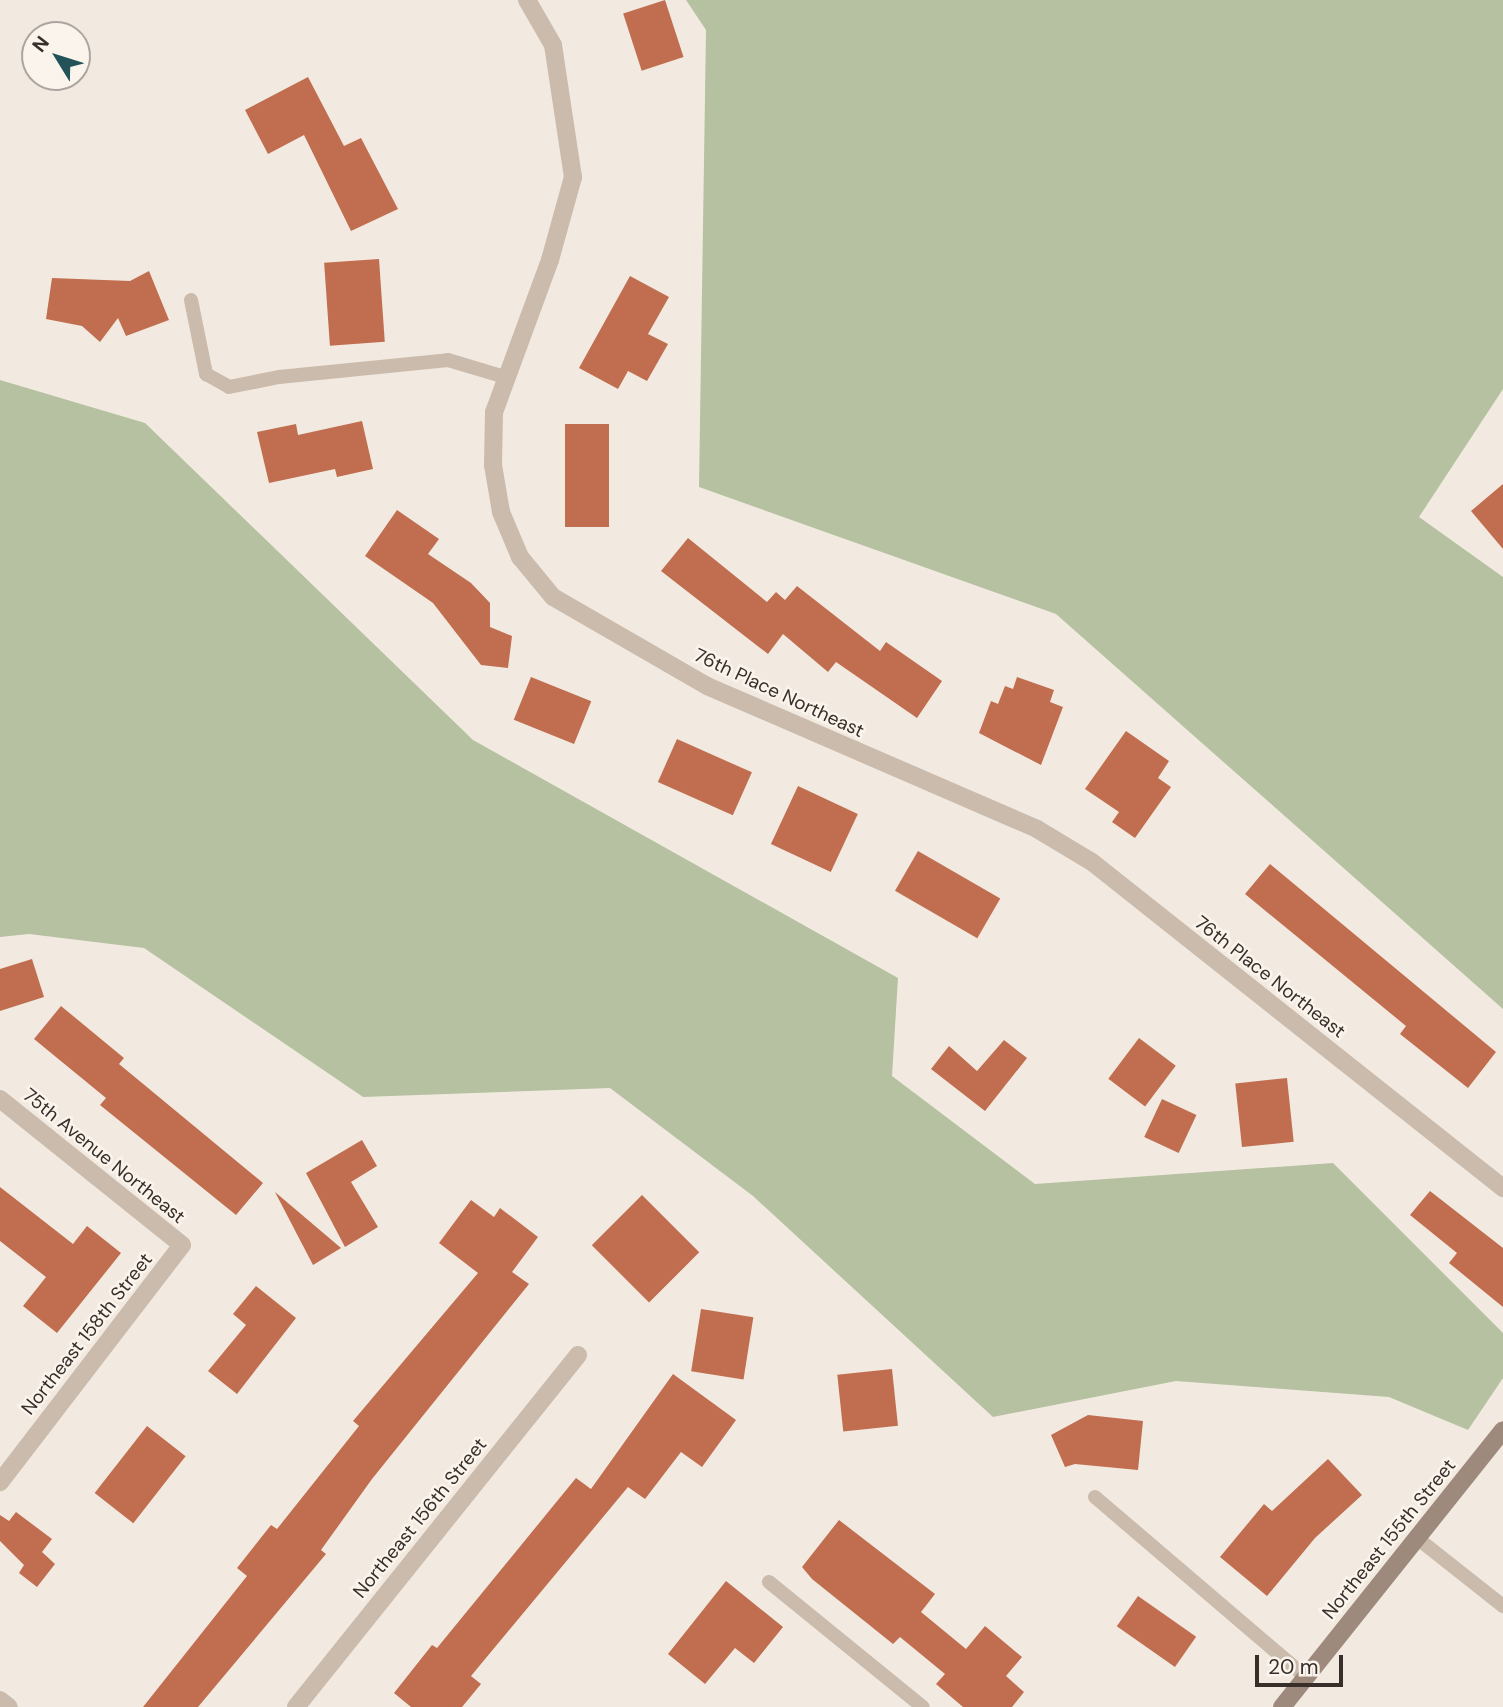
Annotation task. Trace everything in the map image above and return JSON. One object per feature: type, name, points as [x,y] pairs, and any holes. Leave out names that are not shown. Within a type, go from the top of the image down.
[{"type":"street","name":"76th Place Northeast","points":[[527,0],[553,45],[573,177],[550,260],[494,412],[493,466],[501,512],[520,557],[553,597],[707,686],[1037,829],[1092,862],[1503,1188]]},
{"type":"street","name":"75th Avenue Northeast","points":[[0,1099],[182,1245]]},
{"type":"street","name":"Northeast 158th Street","points":[[0,1482],[182,1245]]},
{"type":"street","name":"Northeast 156th Street","points":[[296,1707],[578,1355]]},
{"type":"street","name":"Northeast 155th Street","points":[[1282,1707],[1503,1430]]},
{"type":"street","points":[[0,1700],[9,1707]]},
{"type":"lane","points":[[191,300],[206,374],[229,387],[279,377],[448,360],[505,377]]},
{"type":"lane","points":[[1095,1497],[1306,1677]]},
{"type":"lane","points":[[1417,1538],[1503,1606]]},
{"type":"lane","points":[[769,1582],[923,1707]]},
{"type":"green space","points":[[686,0],[1503,0],[1503,389],[1419,517],[1503,577],[1503,1009],[1056,614],[699,487],[706,30]]},
{"type":"green space","points":[[0,380],[145,423],[473,740],[898,978],[892,1076],[1035,1184],[1333,1163],[1503,1333],[1503,1378],[1468,1430],[1389,1397],[1176,1381],[993,1417],[753,1196],[610,1088],[363,1097],[144,948],[29,934],[0,937]]},
{"type":"building","points":[[665,0],[684,57],[642,71],[623,14]]},
{"type":"building","points":[[308,77],[344,146],[361,138],[398,209],[351,231],[304,135],[268,154],[245,110]]},
{"type":"building","points":[[379,259],[385,342],[330,346],[324,263]]},
{"type":"building","points":[[149,271],[169,320],[126,336],[118,318],[100,342],[82,326],[46,319],[52,278],[130,281]]},
{"type":"building","points":[[630,276],[669,297],[648,334],[668,344],[647,381],[628,371],[618,389],[579,368]]},
{"type":"building","points":[[362,421],[373,469],[337,477],[335,469],[269,483],[257,432],[296,424],[298,435]]},
{"type":"building","points":[[565,424],[609,424],[609,527],[565,527]]},
{"type":"building","points":[[1503,484],[1503,549],[1471,511]]},
{"type":"building","points":[[397,510],[439,539],[428,554],[471,583],[490,603],[490,627],[512,636],[508,668],[481,665],[433,603],[365,556]]},
{"type":"building","points":[[688,538],[767,602],[776,592],[785,600],[797,586],[880,651],[886,642],[942,681],[917,718],[836,662],[828,672],[783,634],[768,654],[661,571]]},
{"type":"building","points":[[531,677],[591,701],[574,744],[514,720]]},
{"type":"building","points":[[1017,677],[1054,690],[1050,702],[1063,707],[1041,765],[979,733],[991,701],[998,704],[1005,686],[1013,689]]},
{"type":"building","points":[[1126,731],[1169,761],[1158,778],[1171,787],[1135,838],[1112,822],[1119,812],[1085,789]]},
{"type":"building","points":[[677,739],[752,772],[733,815],[658,782]]},
{"type":"building","points":[[798,786],[858,814],[831,872],[771,844]]},
{"type":"building","points":[[918,851],[1000,898],[977,938],[895,891]]},
{"type":"building","points":[[1270,864],[1496,1052],[1468,1088],[1400,1034],[1406,1026],[1245,894]]},
{"type":"building","points":[[32,959],[44,997],[0,1011],[0,969]]},
{"type":"building","points":[[61,1006],[124,1058],[119,1064],[263,1183],[236,1215],[100,1105],[106,1098],[34,1039]]},
{"type":"building","points":[[1139,1038],[1176,1066],[1145,1106],[1108,1079]]},
{"type":"building","points":[[1004,1040],[1027,1058],[985,1111],[931,1069],[949,1046],[977,1071]]},
{"type":"building","points":[[1287,1078],[1294,1142],[1242,1147],[1235,1083]]},
{"type":"building","points":[[1162,1099],[1196,1115],[1179,1153],[1144,1137]]},
{"type":"building","points":[[362,1140],[377,1166],[351,1182],[378,1227],[345,1247],[306,1173]]},
{"type":"building","points":[[0,1187],[73,1244],[87,1226],[121,1253],[57,1333],[23,1306],[46,1277],[0,1241]]},
{"type":"building","points":[[1430,1191],[1503,1248],[1503,1307],[1449,1263],[1457,1253],[1410,1215]]},
{"type":"building","points":[[275,1192],[341,1248],[313,1265]]},
{"type":"building","points":[[642,1195],[699,1252],[649,1302],[592,1245]]},
{"type":"building","points":[[471,1200],[494,1217],[500,1208],[538,1237],[512,1272],[529,1284],[372,1479],[321,1550],[326,1554],[198,1707],[143,1707],[247,1576],[237,1568],[271,1525],[277,1529],[359,1426],[353,1421],[478,1273],[439,1243]]},
{"type":"building","points":[[256,1286],[296,1318],[237,1394],[208,1371],[246,1325],[233,1314]]},
{"type":"building","points":[[701,1309],[753,1317],[743,1380],[691,1371]]},
{"type":"building","points":[[892,1369],[898,1426],[843,1431],[837,1375]]},
{"type":"building","points":[[673,1374],[736,1420],[702,1467],[681,1452],[645,1499],[628,1487],[471,1676],[481,1684],[462,1707],[411,1707],[394,1693],[432,1645],[437,1648],[576,1478],[591,1489]]},
{"type":"building","points":[[1088,1415],[1143,1421],[1138,1470],[1075,1464],[1065,1467],[1051,1435]]},
{"type":"building","points":[[147,1426],[186,1456],[133,1523],[95,1493]]},
{"type":"building","points":[[1328,1459],[1362,1495],[1315,1538],[1267,1596],[1220,1557],[1264,1504],[1272,1511]]},
{"type":"building","points":[[16,1512],[52,1539],[42,1552],[55,1564],[37,1587],[19,1573],[24,1565],[0,1541],[0,1515],[9,1521]]},
{"type":"building","points":[[839,1520],[935,1594],[921,1612],[966,1649],[985,1626],[1022,1657],[1006,1676],[1024,1692],[1012,1707],[963,1707],[936,1684],[945,1674],[900,1637],[893,1644],[812,1579],[802,1567]]},
{"type":"building","points":[[726,1581],[783,1627],[754,1663],[735,1648],[705,1684],[668,1654]]},
{"type":"building","points":[[1138,1596],[1196,1637],[1175,1667],[1117,1626]]}]
